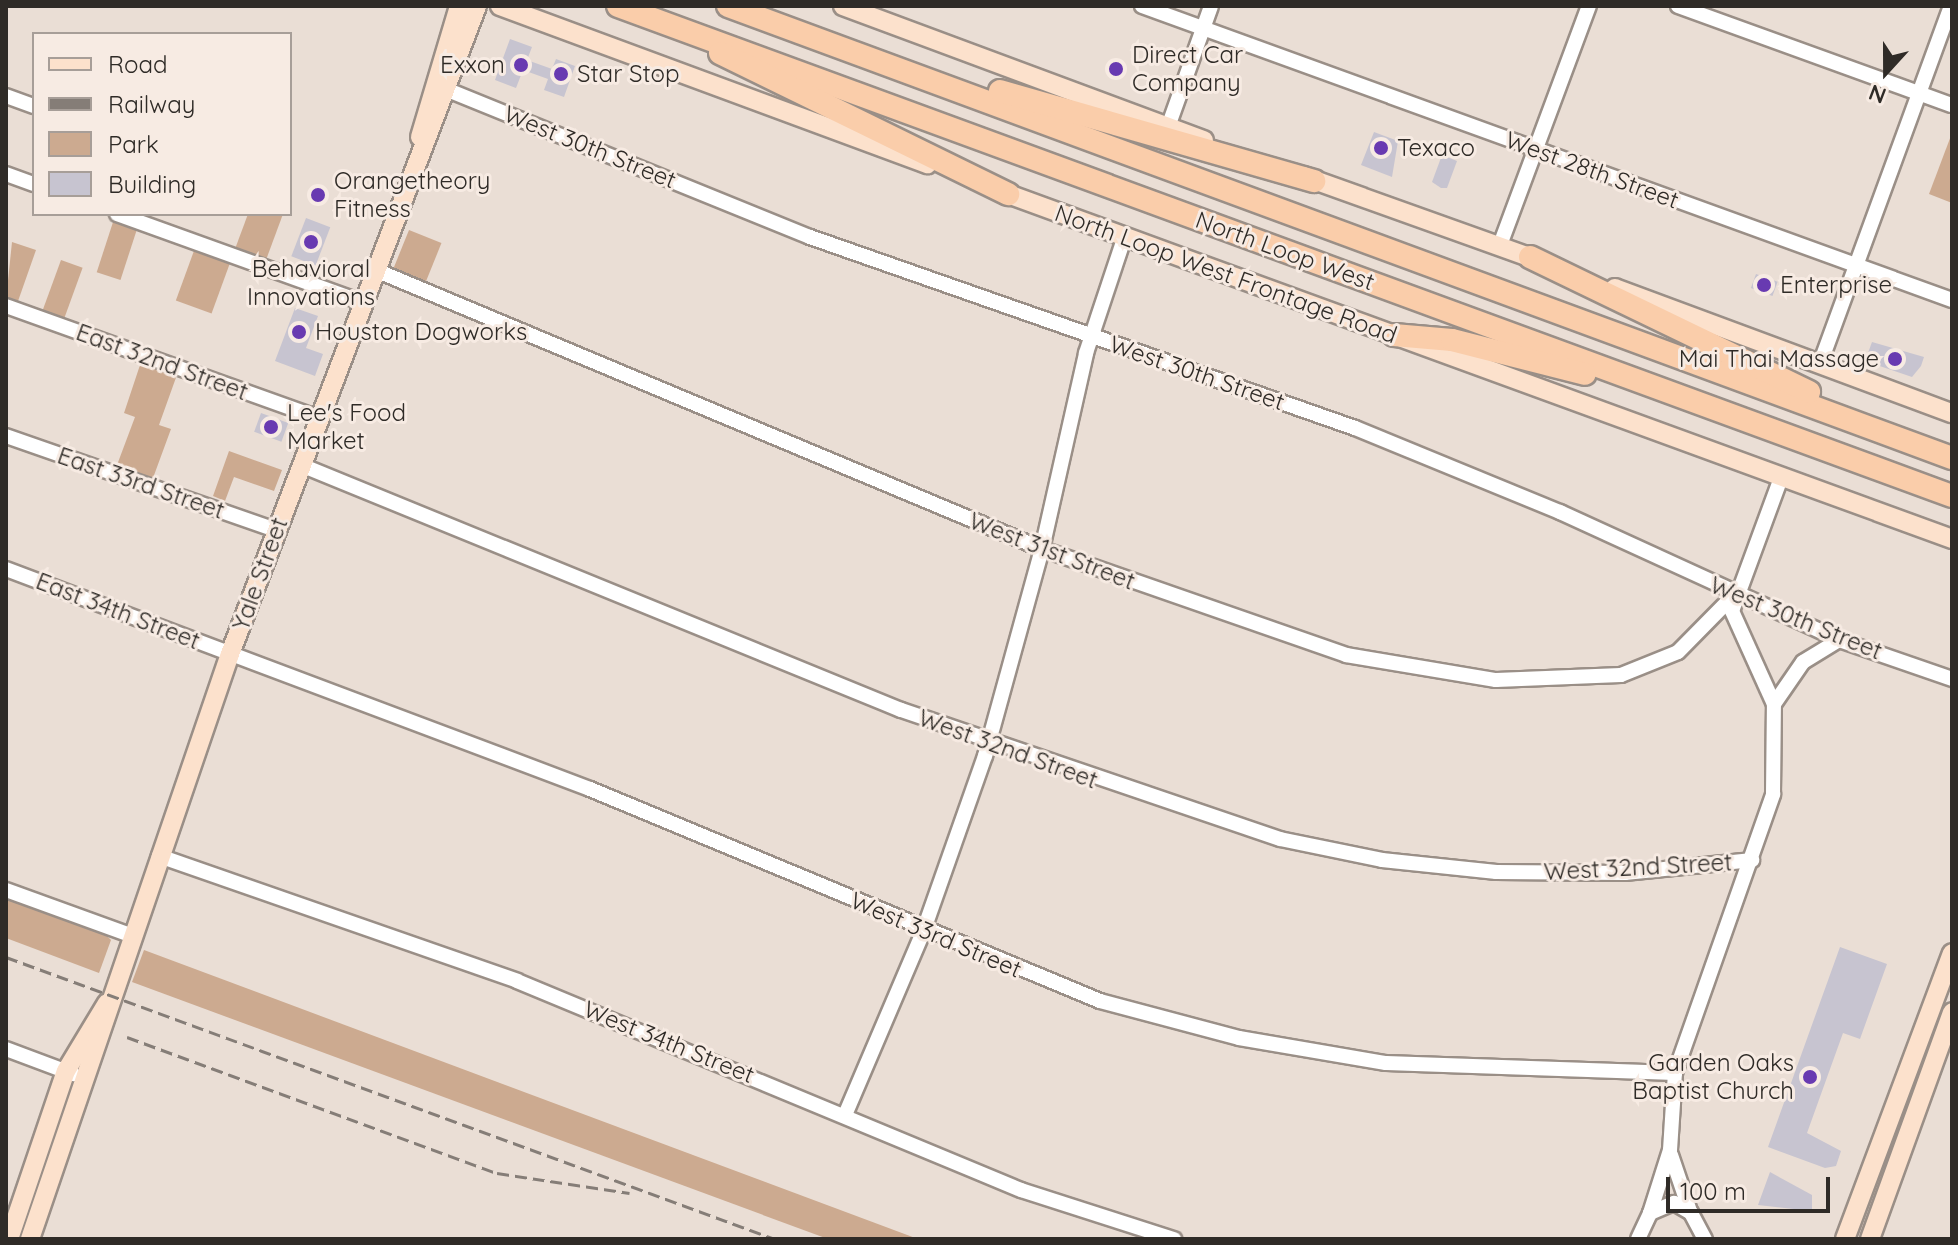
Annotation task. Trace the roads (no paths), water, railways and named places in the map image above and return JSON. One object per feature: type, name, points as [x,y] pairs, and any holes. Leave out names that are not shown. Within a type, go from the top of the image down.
[{"type":"highway","name":"North Loop West","points":[[618,6],[1952,496]]},
{"type":"highway","name":"North Loop West","points":[[728,6],[1942,455]]},
{"type":"highway","points":[[697,35],[736,65],[1008,194]]},
{"type":"highway","points":[[846,48],[1314,181]]},
{"type":"highway","points":[[1530,257],[1942,455]]},
{"type":"highway","points":[[1394,335],[1452,340],[1699,402]]},
{"type":"main road","name":"Yale Street","points":[[442,87],[459,6]]},
{"type":"main road","name":"Yale Street","points":[[30,1239],[87,1079],[107,1003],[130,935],[230,654],[419,147],[477,6]]},
{"type":"main road","name":"North Loop West Frontage Road","points":[[500,6],[1952,539]]},
{"type":"main road","points":[[843,6],[1952,413]]},
{"type":"main road","points":[[1845,1239],[1952,953]]},
{"type":"main road","name":"Yale Street","points":[[9,1239],[11,1213],[46,1130],[66,1071],[107,1003]]},
{"type":"main road","points":[[1870,1239],[1952,1013],[1931,1005]]},
{"type":"main road","points":[[46,1130],[67,1139]]},
{"type":"main road","points":[[1881,1142],[1902,1150]]},
{"type":"street","name":"West 28th Street","points":[[1142,6],[1952,300]]},
{"type":"street","points":[[1168,127],[1211,6]]},
{"type":"street","points":[[1500,245],[1589,6]]},
{"type":"street","points":[[1678,6],[1952,105]]},
{"type":"street","points":[[1820,364],[1951,6]]},
{"type":"street","name":"West 30th Street","points":[[442,87],[810,237],[1355,428],[1839,640],[1952,679]]},
{"type":"street","points":[[6,96],[32,105]]},
{"type":"street","points":[[6,174],[32,183]]},
{"type":"street","points":[[123,216],[361,302]]},
{"type":"street","points":[[845,1115],[923,932],[989,743],[1042,549],[1091,337],[1125,236]]},
{"type":"street","name":"West 31st Street","points":[[373,269],[1042,549],[1294,641],[1388,664],[1496,680],[1579,681],[1649,668],[1678,652],[1736,593]]},
{"type":"street","name":"East 32nd Street","points":[[6,306],[318,418]]},
{"type":"street","name":"East 33rd Street","points":[[6,436],[276,530]]},
{"type":"street","name":"West 32nd Street","points":[[301,465],[989,743],[1234,826],[1382,860],[1555,875],[1752,860]]},
{"type":"street","points":[[1636,1237],[1650,1213],[1670,1150],[1675,1073],[1752,860],[1777,771],[1774,704],[1735,624],[1736,593],[1781,478]]},
{"type":"street","name":"East 34th Street","points":[[6,569],[230,654]]},
{"type":"street","points":[[1774,704],[1803,662],[1839,640]]},
{"type":"street","name":"West 33rd Street","points":[[230,654],[615,799],[923,932],[1100,1001],[1277,1046],[1436,1067],[1675,1073]]},
{"type":"street","name":"West 34th Street","points":[[159,856],[517,981],[1021,1190],[1174,1239]]},
{"type":"street","points":[[6,890],[130,935]]},
{"type":"street","points":[[6,1049],[87,1079]]},
{"type":"street","points":[[1670,1150],[1691,1213],[1705,1239]]},
{"type":"street","points":[[1650,1213],[1674,1203],[1691,1213]]},
{"type":"railway","points":[[6,957],[775,1239]]},
{"type":"railway","points":[[127,1037],[497,1173],[629,1193]]},
{"type":"place","name":"Exxon","points":[[521,65]]},
{"type":"place","name":"Direct Car Company","points":[[1116,69]]},
{"type":"place","name":"Star Stop","points":[[561,74]]},
{"type":"place","name":"Texaco","points":[[1381,148]]},
{"type":"place","name":"Orangetheory Fitness","points":[[318,195]]},
{"type":"place","name":"Behavioral Innovations","points":[[311,242]]},
{"type":"place","name":"Enterprise","points":[[1764,285]]},
{"type":"place","name":"Houston Dogworks","points":[[299,332]]},
{"type":"place","name":"Mai Thai Massage","points":[[1895,359]]},
{"type":"place","name":"Lee's Food Market","points":[[271,427]]},
{"type":"place","name":"Garden Oaks Baptist Church","points":[[1810,1077]]}]
